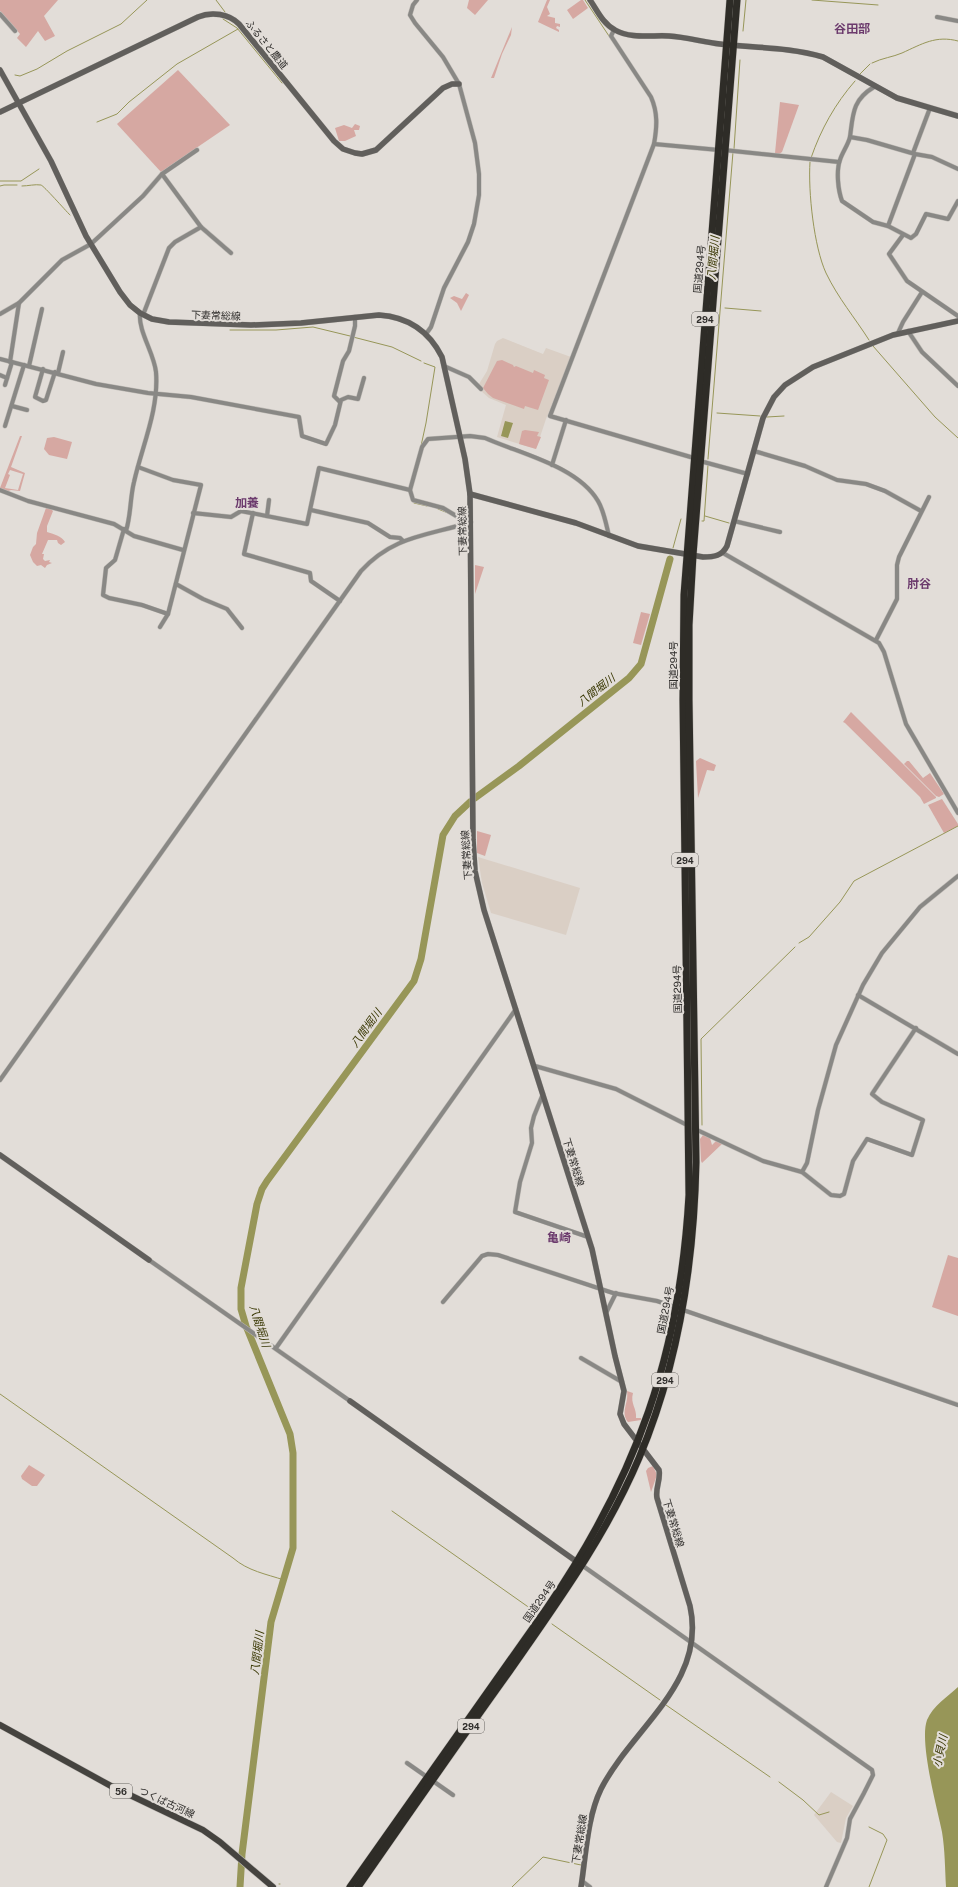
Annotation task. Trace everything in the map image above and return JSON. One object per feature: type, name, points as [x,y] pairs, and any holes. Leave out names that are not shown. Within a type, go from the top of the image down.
[{"type":"highway","name":"国道294号","points":[[580,1564],[609,1506],[638,1442],[661,1374],[680,1310],[688,1218],[683,642],[697,459],[727,151],[730,0]]},
{"type":"highway","name":"国道294号","points":[[730,45],[737,0]]},
{"type":"highway","name":"国道294号","points":[[358,1887],[430,1779],[580,1564],[615,1509],[643,1448],[667,1375],[690,1263],[694,1219],[696,1129],[689,700],[689,555]]},
{"type":"highway","name":"国道294号","points":[[350,1887],[430,1779]]},
{"type":"main road","points":[[590,0],[606,24],[614,30],[626,34],[670,36],[730,45],[810,53],[823,57],[874,87],[897,98],[958,116]]},
{"type":"main road","name":"ふるさと農道","points":[[0,112],[198,17],[211,14],[228,17],[239,24],[334,141],[343,149],[351,152],[362,154],[378,149],[443,88],[452,84],[459,84]]},
{"type":"main road","name":"下妻常総線","points":[[0,70],[57,172],[71,206],[91,244],[120,292],[130,305],[142,314],[157,320],[169,322],[251,325],[301,323],[379,315],[390,316],[406,320],[426,334],[437,347],[444,366],[460,438],[470,494],[474,862],[484,910],[535,1066],[588,1237],[622,1382],[624,1395],[620,1407],[620,1417],[658,1468],[660,1474],[656,1498],[690,1606],[693,1624],[692,1642],[688,1662],[678,1681],[608,1777],[597,1798],[590,1823],[581,1884]]},
{"type":"main road","points":[[470,494],[576,523],[638,546],[689,555],[714,557],[723,553],[727,546],[766,411],[774,396],[789,381],[813,367],[898,333],[958,321]]},
{"type":"main road","points":[[0,1155],[149,1260]]},
{"type":"main road","points":[[350,1401],[580,1564]]},
{"type":"main road","name":"つくば古河線","points":[[1,1728],[111,1786],[203,1830],[245,1862],[273,1887]]},
{"type":"street","points":[[414,1],[410,10],[411,19],[443,57],[459,84],[478,160],[479,183],[477,209],[468,242],[448,278],[431,327],[426,334]]},
{"type":"street","points":[[0,14],[15,31]]},
{"type":"street","points":[[938,17],[958,20]]},
{"type":"street","points":[[614,30],[612,36],[642,82],[655,107],[657,125],[654,144],[550,416],[748,474]]},
{"type":"street","points":[[874,87],[862,97],[854,108],[850,137],[839,162],[839,189],[842,200],[873,222],[888,226],[911,238],[914,236],[926,214],[948,219],[958,202]]},
{"type":"street","points":[[888,226],[930,108]]},
{"type":"street","points":[[850,137],[939,159],[958,169]]},
{"type":"street","points":[[654,144],[839,162]]},
{"type":"street","points":[[0,314],[19,303],[62,260],[91,244],[143,196],[162,174],[197,150]]},
{"type":"street","points":[[162,174],[202,227],[231,253]]},
{"type":"street","points":[[168,614],[142,605],[109,598],[102,594],[106,568],[115,560],[125,530],[133,485],[151,425],[156,370],[140,321],[169,248],[175,242],[202,227]]},
{"type":"street","points":[[903,235],[889,254],[905,280],[958,316]]},
{"type":"street","points":[[898,333],[902,322],[922,292]]},
{"type":"street","points":[[5,385],[11,362],[19,303]]},
{"type":"street","points":[[5,426],[27,366],[42,309]]},
{"type":"street","points":[[340,402],[334,396],[342,364],[349,351],[355,317]]},
{"type":"street","points":[[908,331],[922,352],[958,386]]},
{"type":"street","points":[[43,369],[35,397],[43,401],[46,400],[63,352]]},
{"type":"street","points":[[0,359],[96,384],[155,393],[192,396],[299,417],[302,436],[326,444],[335,425],[340,402],[346,397],[358,399],[364,378]]},
{"type":"street","points":[[444,366],[469,377],[481,389]]},
{"type":"street","points":[[0,376],[7,378]]},
{"type":"street","points":[[12,406],[27,410]]},
{"type":"street","points":[[552,465],[566,420]]},
{"type":"street","points":[[470,523],[443,508],[413,500],[410,490],[422,447],[426,441],[433,438],[460,438],[476,436],[485,438],[552,465],[570,474],[590,491],[598,501],[609,536]]},
{"type":"street","points":[[754,451],[804,466],[837,480],[866,484],[885,491],[921,511]]},
{"type":"street","points":[[138,467],[173,480],[201,485],[183,550],[168,614],[160,627]]},
{"type":"street","points":[[194,513],[231,517],[241,511],[307,524],[320,468],[410,490]]},
{"type":"street","points":[[0,490],[28,500],[114,524],[139,538],[183,550]]},
{"type":"street","points":[[876,640],[896,604],[898,595],[897,565],[899,557],[929,497]]},
{"type":"street","points":[[267,516],[269,500]]},
{"type":"street","points":[[311,510],[368,522],[390,537],[400,538],[403,541]]},
{"type":"street","points":[[253,513],[244,554],[310,573],[311,581],[340,601]]},
{"type":"street","points":[[734,521],[780,532]]},
{"type":"street","points":[[0,1080],[368,563],[388,548],[403,541],[470,523]]},
{"type":"street","points":[[723,553],[876,640],[884,652],[906,724],[958,812]]},
{"type":"street","points":[[176,584],[202,599],[227,610],[242,628]]},
{"type":"street","points":[[108,604],[109,598]]},
{"type":"street","points":[[802,1172],[807,1163],[818,1110],[833,1053],[858,996],[882,953],[920,907],[958,876]]},
{"type":"street","points":[[858,996],[916,1028],[958,1054]]},
{"type":"street","points":[[276,1348],[516,1008]]},
{"type":"street","points":[[535,1066],[616,1089],[688,1126],[763,1161],[802,1172],[831,1195],[840,1196],[844,1194],[853,1161],[867,1139],[912,1155],[923,1120],[882,1102],[872,1094],[916,1028]]},
{"type":"street","points":[[543,1094],[538,1102],[531,1128],[532,1143],[520,1182],[515,1212],[588,1237]]},
{"type":"street","points":[[443,1302],[479,1258],[488,1254],[504,1256],[601,1289],[657,1302],[958,1405]]},
{"type":"street","points":[[149,1260],[350,1401]]},
{"type":"street","points":[[606,1313],[616,1293]]},
{"type":"street","points":[[581,1358],[622,1382]]},
{"type":"street","points":[[580,1564],[873,1771],[864,1794],[850,1819],[847,1838],[826,1887]]},
{"type":"street","points":[[407,1763],[453,1795]]},
{"type":"street","points":[[581,1884],[590,1887]]},
{"type":"shaded area","points":[[0,0],[58,0],[44,16],[55,36],[45,41],[38,31],[26,47],[17,38],[20,34],[0,11]]},
{"type":"shaded area","points":[[469,0],[488,0],[475,15],[467,8]]},
{"type":"shaded area","points":[[547,0],[550,0],[547,7],[550,14],[547,16],[555,18],[555,23],[560,24],[560,27],[557,26],[556,28],[559,32],[538,22]]},
{"type":"shaded area","points":[[583,0],[588,8],[573,19],[567,10]]},
{"type":"shaded area","points":[[512,27],[511,35],[502,54],[494,78],[491,78]]},
{"type":"shaded area","points":[[178,70],[230,125],[161,172],[117,124]]},
{"type":"shaded area","points":[[780,102],[799,105],[782,152],[779,154],[775,153]]},
{"type":"shaded area","points":[[355,124],[360,126],[359,130],[354,130],[356,136],[345,141],[339,141],[335,128],[344,125],[352,128]]},
{"type":"shaded area","points":[[466,293],[469,295],[461,311],[457,303],[450,298],[454,296],[462,299]]},
{"type":"shaded area","points":[[503,338],[543,354],[546,348],[571,357],[546,419],[536,449],[497,437],[506,405],[489,398],[480,390],[482,387],[479,384],[487,371],[495,344]]},
{"type":"shaded area","points":[[502,360],[513,365],[514,367],[516,366],[533,373],[534,370],[545,375],[544,378],[549,380],[538,410],[525,406],[524,409],[493,398],[483,388],[497,361]]},
{"type":"shaded area","points":[[522,431],[539,432],[537,436],[541,437],[536,449],[519,444]]},
{"type":"shaded area","points":[[20,436],[22,436],[11,467],[25,473],[20,491],[8,491],[0,488]],"holes":[[[10,470],[23,474],[18,490],[5,488],[10,475],[8,474]]]},
{"type":"shaded area","points":[[54,437],[72,442],[67,459],[49,455],[44,449],[47,438]]},
{"type":"shaded area","points":[[46,508],[50,508],[53,511],[47,526],[47,532],[55,534],[65,542],[61,545],[57,540],[48,540],[42,554],[44,554],[43,559],[45,561],[50,560],[49,562],[52,563],[47,565],[45,568],[41,565],[37,566],[33,562],[30,555],[36,544],[37,533]]},
{"type":"shaded area","points":[[475,565],[484,567],[475,594]]},
{"type":"shaded area","points":[[641,612],[650,614],[641,645],[633,643]]},
{"type":"shaded area","points":[[851,712],[936,798],[924,804],[920,797],[843,722]]},
{"type":"shaded area","points":[[700,758],[716,765],[714,771],[707,770],[698,798],[696,761]]},
{"type":"shaded area","points":[[909,761],[923,778],[930,773],[944,794],[939,797],[936,796],[904,764]]},
{"type":"shaded area","points":[[942,799],[958,824],[958,826],[944,833],[928,805]]},
{"type":"shaded area","points":[[477,831],[491,835],[485,856],[477,853]]},
{"type":"shaded area","points":[[478,857],[580,888],[566,935],[491,913],[482,883]]},
{"type":"shaded area","points":[[703,1135],[710,1138],[712,1145],[717,1140],[722,1144],[702,1163],[700,1139]]},
{"type":"shaded area","points":[[948,1255],[958,1258],[958,1316],[932,1307]]},
{"type":"shaded area","points":[[627,1391],[633,1393],[632,1400],[636,1411],[636,1418],[641,1418],[641,1420],[628,1422],[626,1418],[625,1411]]},
{"type":"shaded area","points":[[29,1465],[45,1475],[37,1486],[32,1486],[22,1479],[21,1476]]},
{"type":"shaded area","points":[[653,1466],[657,1475],[651,1492],[646,1471],[648,1468]]},
{"type":"shaded area","points":[[831,1792],[853,1806],[846,1818],[841,1843],[837,1842],[814,1815]]},
{"type":"water","points":[[505,421],[513,423],[508,438],[501,436]]},
{"type":"water","name":"小貝川","points":[[958,1687],[958,1887],[946,1887],[943,1839],[927,1759],[925,1730],[927,1720],[933,1710]]},
{"type":"waterway","points":[[15,75],[20,76],[37,69],[67,51],[121,24],[147,0]]},
{"type":"waterway","points":[[216,0],[225,12]]},
{"type":"waterway","points":[[585,0],[613,42]]},
{"type":"waterway","name":"八間堀川","points":[[743,31],[746,0]]},
{"type":"waterway","points":[[812,0],[878,5]]},
{"type":"waterway","points":[[223,19],[237,28],[282,83]]},
{"type":"waterway","points":[[97,122],[117,114],[129,102],[177,64],[238,29]]},
{"type":"waterway","points":[[872,63],[899,54],[929,41],[943,39],[958,41]]},
{"type":"waterway","name":"八間堀川","points":[[734,149],[740,60]]},
{"type":"waterway","points":[[860,74],[870,64]]},
{"type":"waterway","points":[[811,158],[829,117],[855,81]]},
{"type":"waterway","name":"八間堀川","points":[[708,459],[733,152]]},
{"type":"waterway","points":[[810,162],[811,203],[815,234],[822,262],[836,291],[869,340]]},
{"type":"waterway","points":[[0,181],[21,181],[39,169]]},
{"type":"waterway","points":[[0,186],[17,185]]},
{"type":"waterway","points":[[22,186],[43,186],[70,215]]},
{"type":"waterway","points":[[725,308],[761,311]]},
{"type":"waterway","points":[[230,330],[276,330],[313,327],[350,336]]},
{"type":"waterway","points":[[353,337],[392,347],[421,361]]},
{"type":"waterway","points":[[873,346],[935,417],[958,438]]},
{"type":"waterway","points":[[421,446],[435,367],[424,363]]},
{"type":"waterway","points":[[717,413],[760,416]]},
{"type":"waterway","points":[[767,417],[784,416]]},
{"type":"waterway","name":"八間堀川","points":[[702,521],[704,521],[708,465]]},
{"type":"waterway","points":[[414,503],[427,506]]},
{"type":"waterway","points":[[438,509],[448,513]]},
{"type":"waterway","points":[[705,516],[729,523]]},
{"type":"waterway","name":"八間堀川","points":[[673,548],[681,519]]},
{"type":"waterway","points":[[467,527],[467,539]]},
{"type":"waterway","name":"八間堀川","points":[[475,798],[519,766],[629,678],[641,664],[670,559]]},
{"type":"waterway","name":"八間堀川","points":[[240,1887],[242,1854],[271,1622],[293,1548],[293,1453],[290,1434],[246,1326],[241,1309],[241,1288],[257,1204],[262,1189],[267,1181],[414,981],[421,959],[443,835],[455,816],[470,802]]},
{"type":"waterway","points":[[799,943],[809,937],[840,902],[854,881],[958,826]]},
{"type":"waterway","points":[[702,1125],[701,1039],[795,947]]},
{"type":"waterway","points":[[0,1394],[245,1566],[257,1572],[284,1580]]},
{"type":"waterway","points":[[392,1511],[534,1611]]},
{"type":"waterway","points":[[552,1624],[660,1700]]},
{"type":"waterway","points":[[666,1705],[770,1777]]},
{"type":"waterway","points":[[779,1782],[803,1800],[819,1815],[829,1812]]},
{"type":"waterway","points":[[869,1827],[883,1834],[887,1840],[869,1887]]},
{"type":"waterway","points":[[512,1887],[543,1857],[581,1865]]},
{"type":"district","name":"谷田部","points":[[852,29]]},
{"type":"district","name":"加養","points":[[247,503]]},
{"type":"district","name":"肘谷","points":[[919,584]]},
{"type":"district","name":"亀崎","points":[[559,1238]]}]
